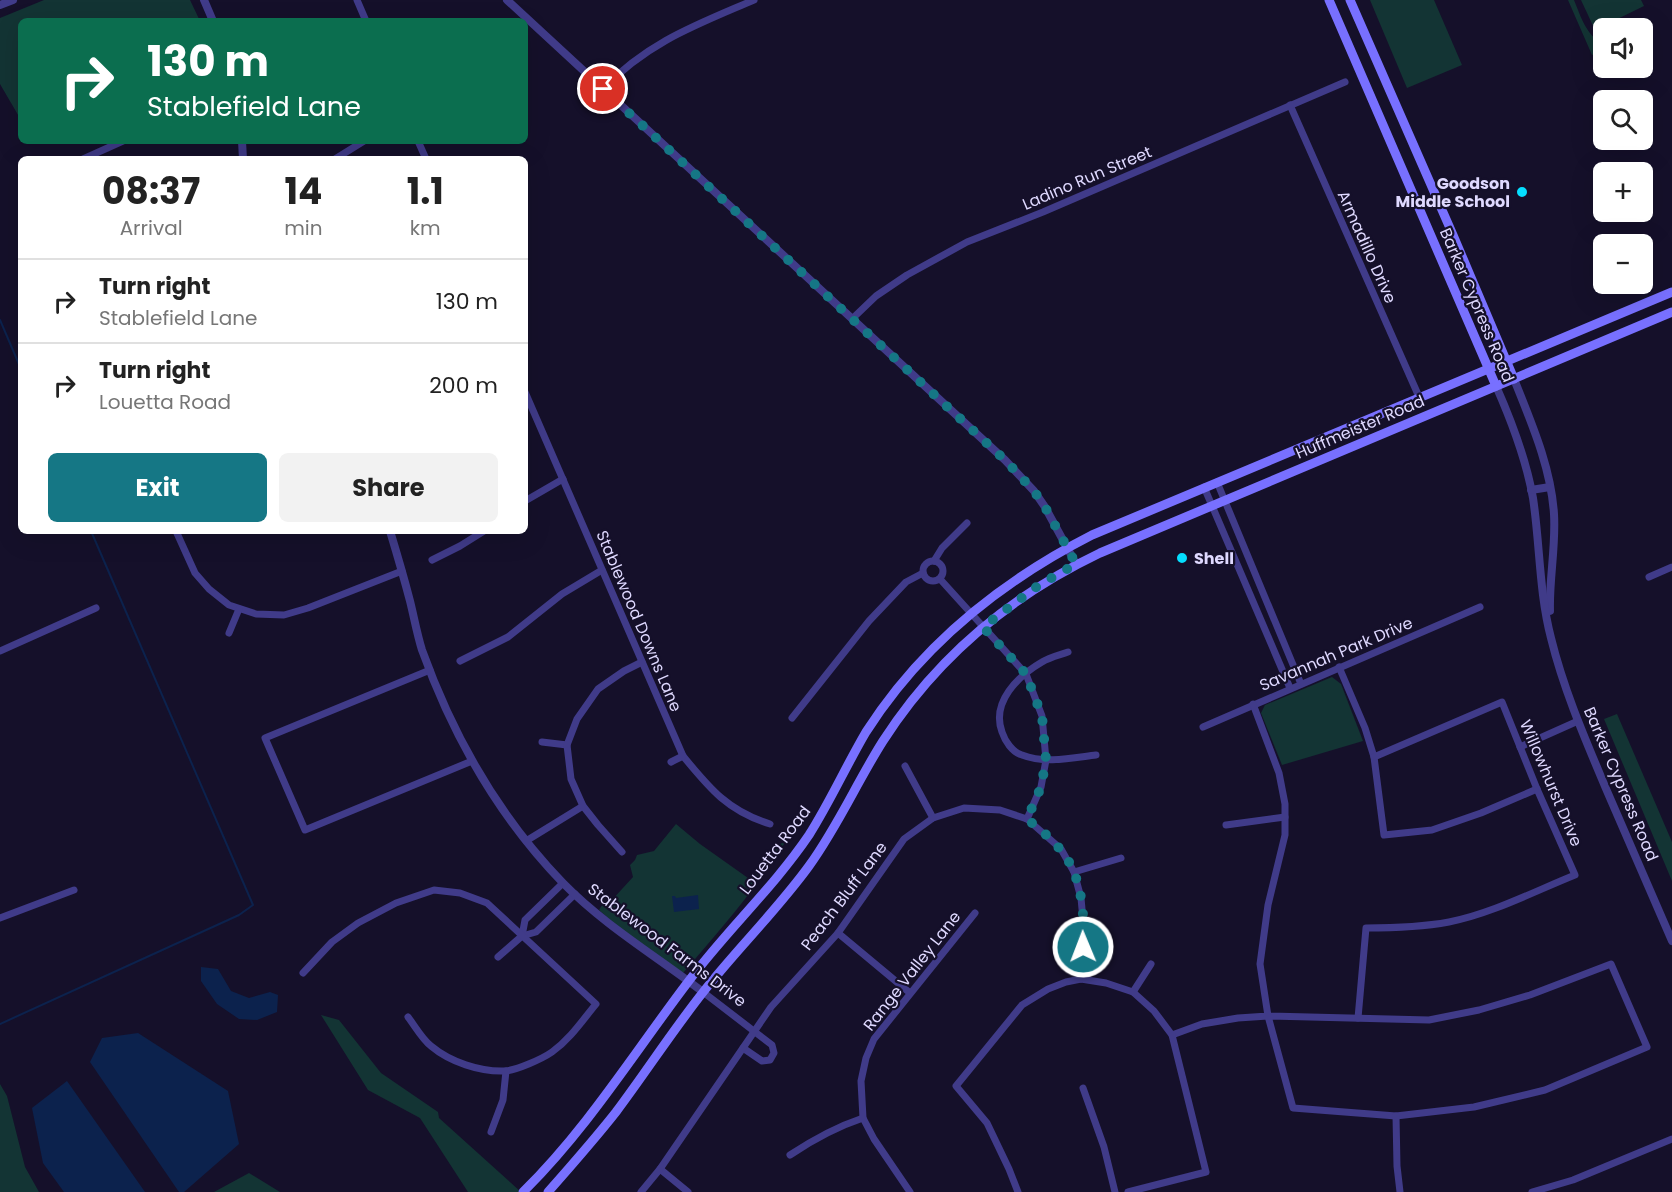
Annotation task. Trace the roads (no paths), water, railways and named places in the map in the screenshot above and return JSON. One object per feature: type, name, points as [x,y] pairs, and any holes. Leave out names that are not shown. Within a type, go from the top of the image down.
[{"type":"main road","name":"Barker Cypress Road","points":[[1329,0],[1496,386]]},
{"type":"main road","name":"Barker Cypress Road","points":[[1350,0],[1514,379]]},
{"type":"main road","points":[[1381,120],[1399,112]]},
{"type":"main road","points":[[1434,243],[1453,235]]},
{"type":"main road","name":"Huffmeister Road","points":[[1068,548],[1092,535],[1204,487],[1420,399],[1672,292]]},
{"type":"main road","name":"Huffmeister Road","points":[[1076,564],[1672,312]]},
{"type":"main road","name":"Louetta Road","points":[[523,1192],[568,1143],[601,1102],[688,981],[788,863],[815,825],[867,732],[891,697],[917,666],[971,613],[999,591],[1068,548]]},
{"type":"main road","name":"Louetta Road","points":[[548,1192],[615,1113],[703,992],[803,874],[825,844],[882,742],[931,678],[983,627],[1039,585],[1076,564]]},
{"type":"main road","points":[[867,732],[882,742]]},
{"type":"main road","points":[[788,863],[803,874]]},
{"type":"street","points":[[0,5],[13,0]]},
{"type":"street","points":[[204,0],[212,18]]},
{"type":"street","points":[[357,0],[365,18]]},
{"type":"street","points":[[507,0],[526,18]]},
{"type":"street","points":[[603,89],[618,73],[642,54],[670,37],[754,0]]},
{"type":"street","points":[[528,19],[1023,479],[1045,507],[1076,564]]},
{"type":"street","name":"Ladino Run Street","points":[[852,319],[876,296],[907,275],[967,242],[1043,212],[1345,82]]},
{"type":"street","name":"Armadillo Drive","points":[[1290,105],[1420,399]]},
{"type":"street","points":[[90,156],[116,144]]},
{"type":"street","points":[[340,156],[359,144]]},
{"type":"street","name":"Barker Cypress Road","points":[[1514,379],[1536,434],[1550,487],[1554,514],[1550,635]]},
{"type":"street","name":"Barker Cypress Road","points":[[1496,386],[1520,446],[1531,490],[1542,586],[1550,635],[1561,678],[1672,941]]},
{"type":"street","name":"Stablewood Downs Lane","points":[[528,399],[683,756],[710,789],[728,804],[770,824]]},
{"type":"street","points":[[528,499],[563,479]]},
{"type":"street","points":[[1217,482],[1301,684]]},
{"type":"street","points":[[1204,487],[1290,688]]},
{"type":"street","points":[[1531,490],[1550,487]]},
{"type":"street","points":[[934,561],[940,564],[943,572],[940,579],[932,582],[928,581],[923,573],[923,567],[934,561],[942,548],[967,523]]},
{"type":"street","points":[[177,534],[195,573],[209,589],[229,605],[256,614],[284,615],[308,608],[402,571]]},
{"type":"street","name":"Stablewood Farms Drive","points":[[391,534],[421,648],[446,710],[472,761],[513,826],[563,883],[607,922],[772,1045],[774,1053],[770,1060],[762,1061],[743,1048]]},
{"type":"street","points":[[432,560],[479,534]]},
{"type":"street","points":[[1649,577],[1672,567]]},
{"type":"street","points":[[460,661],[508,637],[562,594],[603,570]]},
{"type":"street","points":[[792,718],[869,621],[906,582],[923,573]]},
{"type":"street","points":[[940,579],[1026,674],[1042,716],[1046,760],[1041,787],[1027,819],[1060,849],[1074,872],[1081,898],[1084,931],[1081,979]]},
{"type":"street","points":[[1251,594],[1261,589]]},
{"type":"street","name":"Savannah Park Drive","points":[[1203,727],[1480,607]]},
{"type":"street","points":[[0,651],[96,608]]},
{"type":"street","points":[[229,633],[239,609]]},
{"type":"street","points":[[1068,652],[1043,662],[1013,684],[1001,703],[999,723],[1005,741],[1020,755],[1046,760],[1096,755]]},
{"type":"street","points":[[622,852],[583,806],[571,779],[567,745],[577,719],[598,689],[642,662]]},
{"type":"street","points":[[1339,667],[1365,728],[1374,758],[1384,835],[1432,830],[1481,813],[1537,789]]},
{"type":"street","points":[[430,670],[265,738],[305,830],[472,761]]},
{"type":"street","name":"Willowhurst Drive","points":[[1358,1018],[1366,928],[1405,928],[1450,922],[1495,908],[1575,875],[1502,702],[1374,758]]},
{"type":"street","points":[[1172,1035],[1202,1024],[1268,1016],[1430,1020],[1479,1010],[1530,995],[1611,963],[1647,1047],[1545,1090],[1474,1107],[1396,1116],[1293,1108],[1268,1016],[1260,964],[1268,905],[1285,835],[1285,804],[1280,773],[1253,704]]},
{"type":"street","points":[[1520,747],[1578,721]]},
{"type":"street","points":[[542,742],[567,745]]},
{"type":"street","points":[[671,762],[683,756]]},
{"type":"street","points":[[905,766],[933,818]]},
{"type":"street","points":[[526,841],[583,806]]},
{"type":"street","name":"Peach Bluff Lane","points":[[641,1192],[660,1169],[771,1007],[838,933],[904,839],[933,818],[964,808],[1000,810],[1027,819]]},
{"type":"street","points":[[1226,825],[1285,817]]},
{"type":"street","points":[[1074,872],[1120,858]]},
{"type":"street","points":[[522,936],[525,920],[563,883]]},
{"type":"street","points":[[0,918],[74,890]]},
{"type":"street","points":[[303,973],[332,942],[358,923],[396,903],[434,890],[460,893],[487,903],[596,1004],[574,1032],[551,1053],[531,1063],[506,1071],[474,1067],[449,1059],[429,1045],[408,1017]]},
{"type":"street","points":[[498,957],[522,936],[536,932],[575,894]]},
{"type":"street","name":"Range Valley Lane","points":[[863,1118],[861,1081],[866,1058],[874,1039],[975,912]]},
{"type":"street","points":[[838,933],[910,993]]},
{"type":"street","points":[[1133,992],[1151,964]]},
{"type":"street","points":[[1018,1192],[1010,1169],[987,1123],[956,1086],[1022,1005],[1048,989],[1081,979],[1133,992],[1154,1011],[1172,1035],[1206,1172],[1128,1192]]},
{"type":"street","points":[[491,1132],[503,1100],[506,1071]]},
{"type":"street","points":[[1083,1088],[1104,1147],[1115,1192]]},
{"type":"street","points":[[1396,1116],[1400,1192]]},
{"type":"street","points":[[790,1155],[824,1134],[863,1118],[874,1139],[910,1192]]},
{"type":"street","points":[[1532,1192],[1573,1180],[1672,1139]]},
{"type":"street","points":[[660,1169],[688,1192]]},
{"type":"water","points":[[698,895],[699,909],[674,912],[672,896],[676,898]]},
{"type":"water","points":[[201,967],[218,969],[231,991],[249,998],[270,992],[278,995],[277,1012],[257,1020],[239,1019],[217,1004],[201,981]]},
{"type":"water","points":[[138,1033],[228,1091],[239,1144],[184,1192],[179,1192],[90,1062],[102,1038]]},
{"type":"water","points":[[67,1081],[145,1192],[64,1192],[43,1163],[32,1108]]},
{"type":"waterway","points":[[0,320],[18,362]]},
{"type":"waterway","points":[[0,1024],[239,915],[253,905],[92,534]]},
{"type":"place","name":"Goodson Middle School","points":[[1522,192]]},
{"type":"place","name":"Shell","points":[[1182,558]]}]
